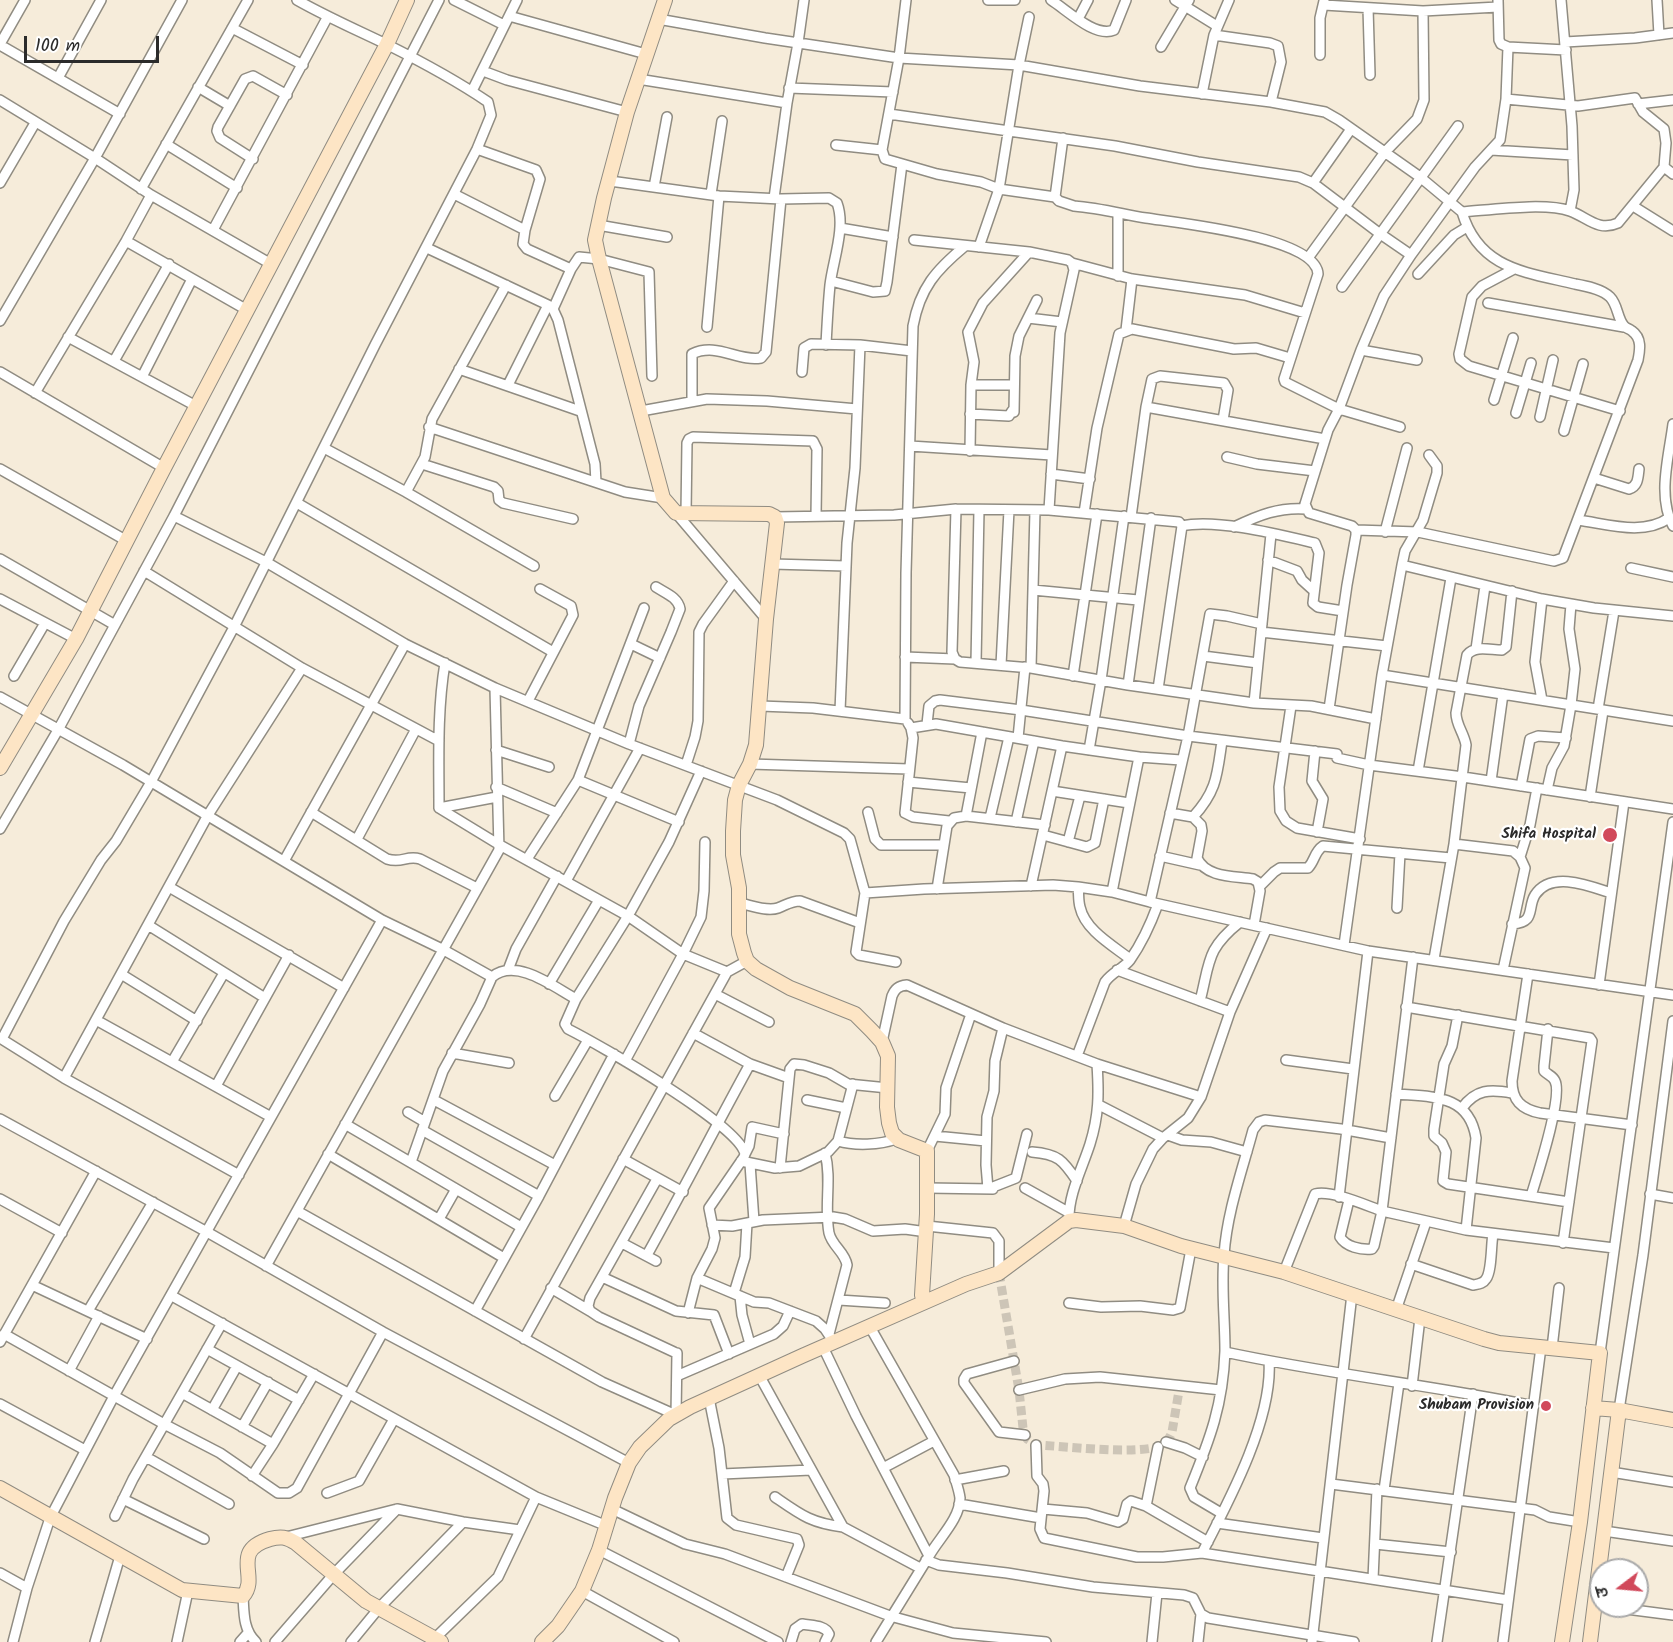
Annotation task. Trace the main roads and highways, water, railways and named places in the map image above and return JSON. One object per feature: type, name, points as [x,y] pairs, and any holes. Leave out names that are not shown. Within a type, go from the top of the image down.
[{"type":"tunnel","points":[[999,1273],[1019,1390],[1023,1428],[1027,1439],[1036,1445],[1118,1450],[1149,1449],[1160,1446],[1168,1440],[1172,1432],[1180,1385]]},
{"type":"place","name":"Shifa Hospital","points":[[1610,835]]},
{"type":"place","name":"Shubam Provision","points":[[1546,1406]]}]
